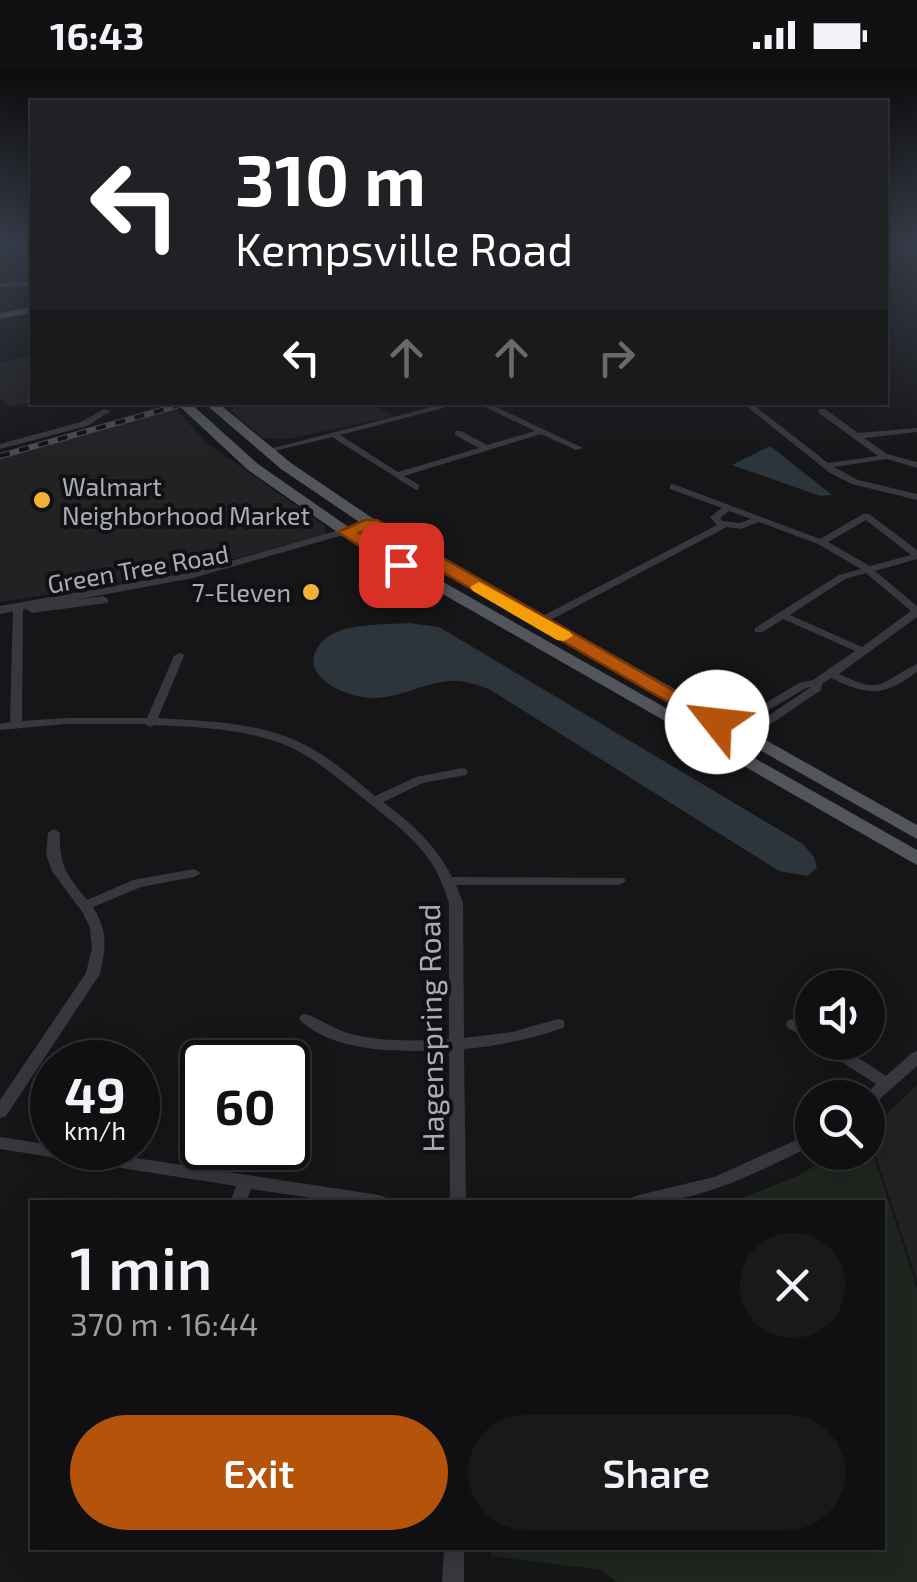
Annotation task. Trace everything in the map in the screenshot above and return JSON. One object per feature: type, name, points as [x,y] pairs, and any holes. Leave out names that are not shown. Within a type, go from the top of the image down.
[{"type":"main road","points":[[184,405],[254,467],[351,535],[917,859]]},
{"type":"main road","points":[[212,405],[266,452],[375,526],[539,622],[743,727],[917,833]]},
{"type":"street","points":[[266,452],[450,405]]},
{"type":"street","points":[[486,405],[579,448]]},
{"type":"street","points":[[749,405],[825,466],[855,482],[917,496]]},
{"type":"street","points":[[0,447],[84,424],[106,411]]},
{"type":"street","points":[[822,412],[887,457],[917,465]]},
{"type":"street","points":[[855,436],[917,430]]},
{"type":"street","points":[[397,474],[542,431]]},
{"type":"street","points":[[458,433],[486,448]]},
{"type":"street","points":[[334,435],[416,486]]},
{"type":"street","points":[[825,466],[887,457]]},
{"type":"street","points":[[673,488],[821,542],[865,568],[917,611],[816,683],[818,688],[764,724],[743,727]]},
{"type":"street","points":[[724,525],[716,517],[728,508]]},
{"type":"street","points":[[821,542],[866,516],[917,556]]},
{"type":"street","points":[[539,622],[724,525],[740,526],[759,519]]},
{"type":"street","name":"Green Tree Road","points":[[0,610],[48,609],[186,586],[375,526]]},
{"type":"street","points":[[759,630],[842,577],[917,556]]},
{"type":"street","points":[[16,724],[18,607]]},
{"type":"street","points":[[784,616],[863,651]]},
{"type":"street","points":[[150,724],[179,656]]},
{"type":"street","points":[[832,674],[874,692],[886,690],[917,667]]},
{"type":"street","name":"Hagenspring Road","points":[[0,727],[224,726],[271,735],[312,754],[426,843],[450,881],[456,903],[458,1200]]},
{"type":"street","points":[[374,801],[420,780],[462,772]]},
{"type":"street","points":[[0,1112],[93,974],[101,936],[96,920],[53,863],[54,833]]},
{"type":"street","points":[[86,905],[138,883],[194,874]]},
{"type":"street","points":[[450,881],[619,880]]},
{"type":"street","points":[[306,1019],[338,1036],[373,1044],[457,1043],[517,1037],[558,1024]]},
{"type":"street","points":[[849,1060],[886,1084],[917,1057]]},
{"type":"street","points":[[0,1143],[365,1200]]},
{"type":"street","points":[[647,1200],[717,1183],[795,1146]]},
{"type":"street","points":[[239,1200],[245,1184]]},
{"type":"street","points":[[453,1582],[454,1550]]},
{"type":"shaded area","points":[[30,356],[30,402],[8,407],[0,397],[0,362]]},
{"type":"shaded area","points":[[241,405],[373,405],[394,416],[288,439],[263,438],[230,410]]},
{"type":"shaded area","points":[[176,409],[206,442],[325,526],[325,534],[183,573],[0,602],[0,459]]},
{"type":"shaded area","points":[[770,446],[832,495],[820,496],[732,465]]},
{"type":"shaded area","points":[[409,623],[439,627],[803,844],[817,868],[807,876],[779,871],[489,689],[451,681],[386,697],[365,698],[328,684],[314,666],[314,655],[321,643],[338,631]]},
{"type":"shaded area","points":[[917,1085],[917,1282],[880,1170],[885,1170],[885,1116]]},
{"type":"shaded area","points":[[808,1170],[878,1170],[917,1288],[917,1582],[617,1582],[601,1570],[491,1556],[491,1550],[885,1550],[885,1200],[737,1200]]},
{"type":"railway","points":[[0,456],[179,405]]},
{"type":"slow traffic","points":[[479,587],[564,636]]},
{"type":"place","name":"Walmart Neighborhood Market","points":[[42,500]]},
{"type":"place","name":"7-Eleven","points":[[311,592]]},
{"type":"route","points":[[401,565],[346,532],[371,524],[717,722]]}]
